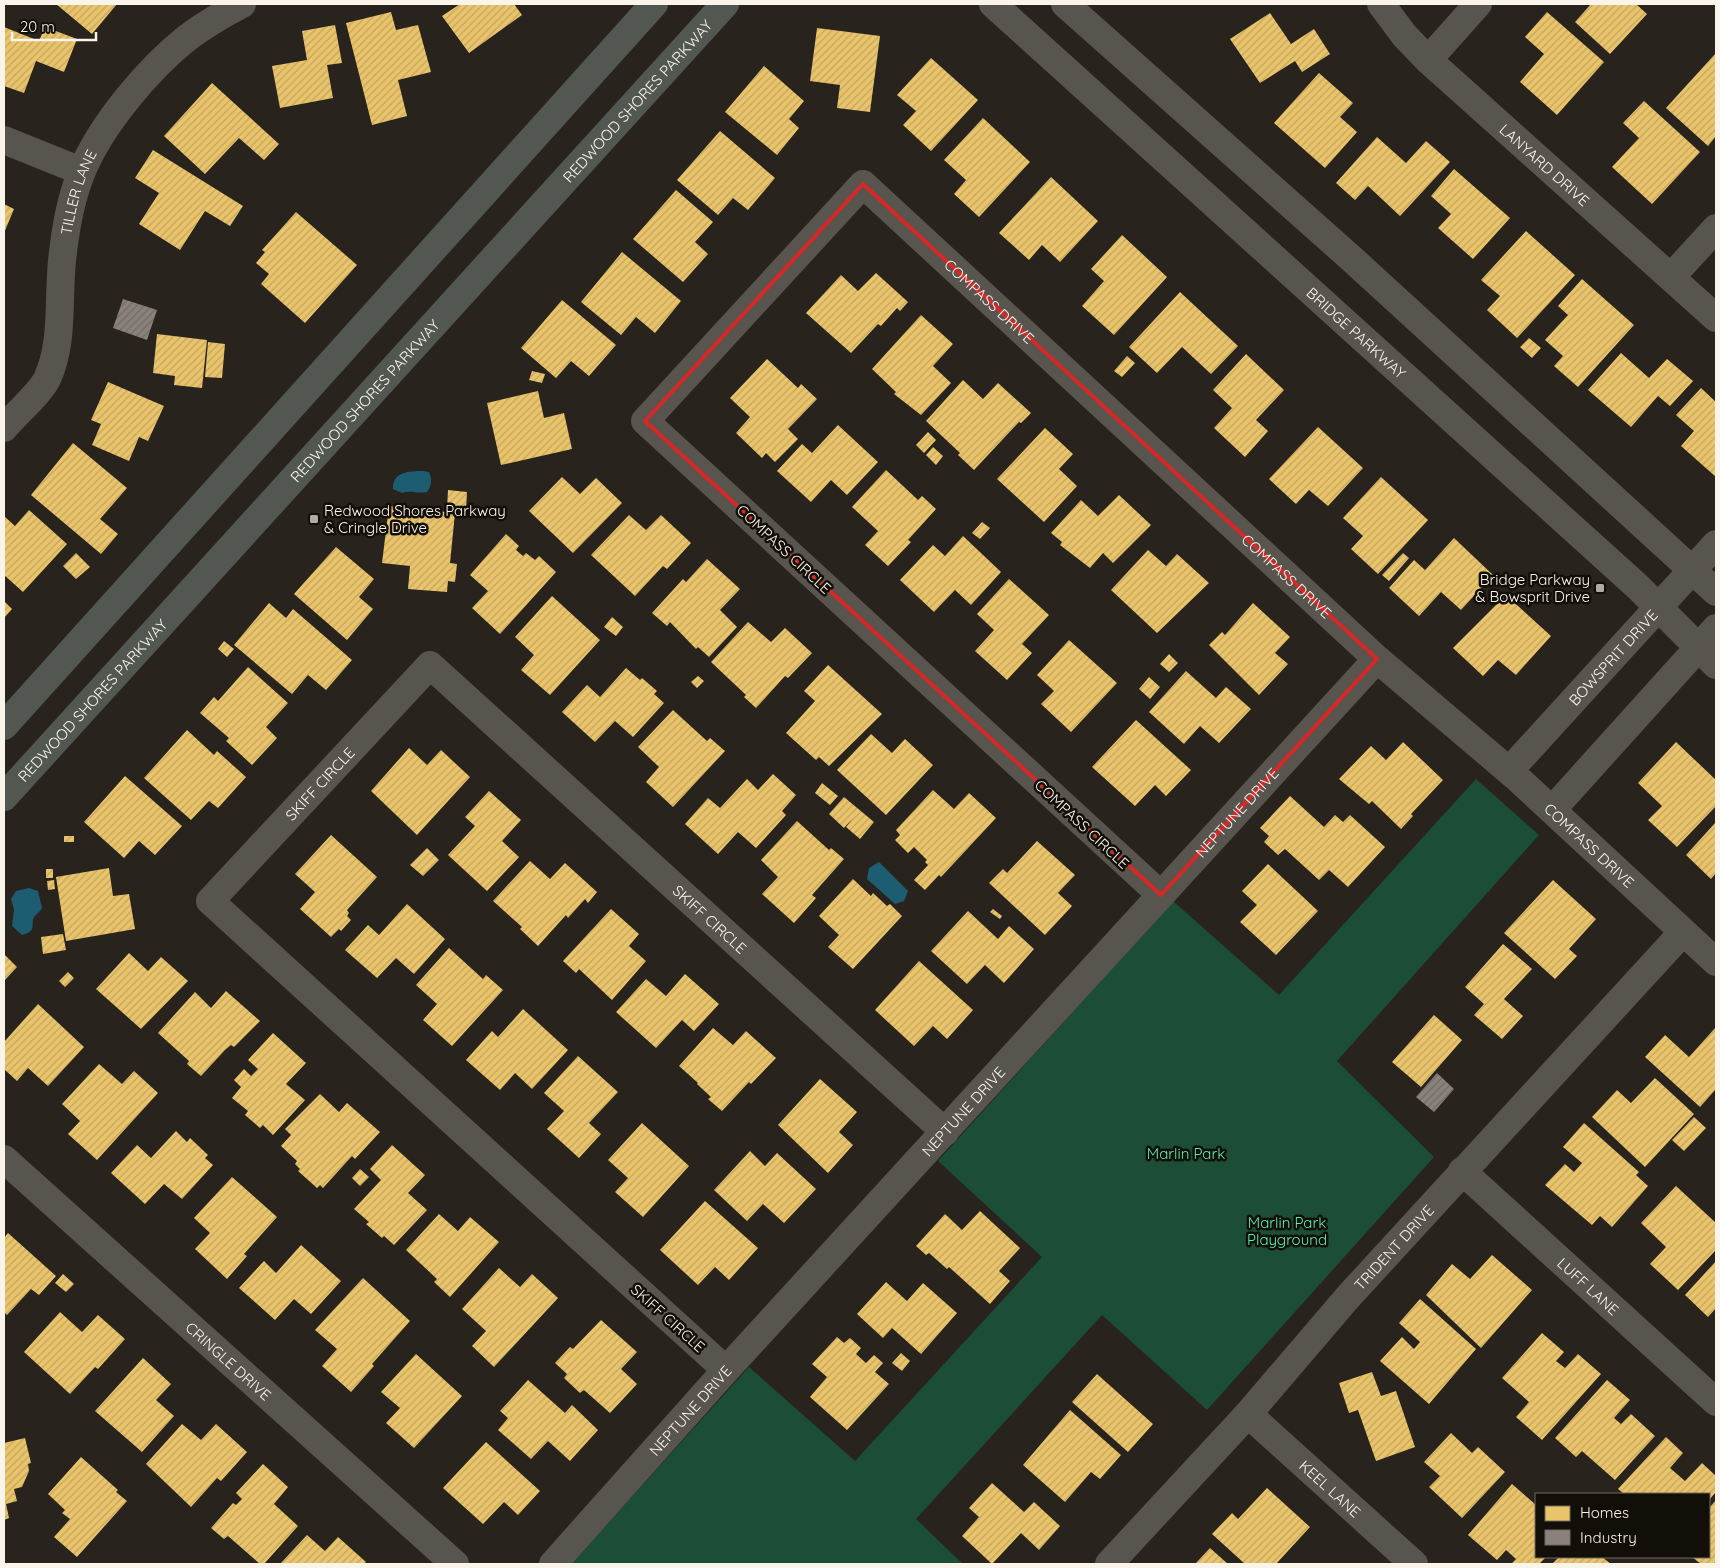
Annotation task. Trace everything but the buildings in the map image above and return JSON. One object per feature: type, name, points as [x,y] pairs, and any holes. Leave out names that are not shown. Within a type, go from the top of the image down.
[{"type":"main road","points":[[4,726],[654,4]]},
{"type":"main road","name":"REDWOOD SHORES PARKWAY","points":[[4,797],[725,4]]},
{"type":"street","name":"TILLER LANE","points":[[4,428],[46,381],[56,352],[63,252],[81,172],[102,131],[150,73],[187,38],[242,4]]},
{"type":"street","name":"BRIDGE PARKWAY","points":[[993,4],[1659,607],[1711,646]]},
{"type":"street","points":[[1065,4],[1346,254],[1716,592]]},
{"type":"street","name":"LANYARD DRIVE","points":[[1381,4],[1404,35],[1428,60],[1672,276],[1716,318]]},
{"type":"street","points":[[1428,60],[1478,4]]},
{"type":"street","points":[[4,140],[81,172]]},
{"type":"street","name":"COMPASS DRIVE","points":[[863,184],[1376,659],[1509,771],[1716,962]]},
{"type":"street","name":"COMPASS CIRCLE","points":[[863,184],[645,421],[1161,895]]},
{"type":"street","points":[[1672,276],[1716,228]]},
{"type":"street","name":"BOWSPRIT DRIVE","points":[[1509,771],[1716,544]]},
{"type":"street","points":[[1552,810],[1711,646]]},
{"type":"street","name":"NEPTUNE DRIVE","points":[[553,1564],[726,1370],[1376,659]]},
{"type":"street","name":"SKIFF CIRCLE","points":[[726,1370],[210,901],[216,894],[430,665],[945,1132]]},
{"type":"street","name":"TRIDENT DRIVE","points":[[1109,1564],[1248,1414],[1348,1297],[1462,1171],[1683,932]]},
{"type":"street","name":"CRINGLE DRIVE","points":[[4,1159],[455,1564]]},
{"type":"street","name":"LUFF LANE","points":[[1462,1171],[1716,1402]]},
{"type":"street","name":"KEEL LANE","points":[[1248,1414],[1414,1564]]},
{"type":"highlighted area","points":[[863,184],[1377,659],[1161,895],[645,421]]},
{"type":"green space","name":"Marlin Park","points":[[1476,779],[1539,835],[1337,1061],[1434,1157],[1207,1410],[1102,1315],[916,1519],[963,1564],[571,1564],[749,1367],[855,1461],[1042,1257],[938,1161],[1173,901],[1279,995]]},
{"type":"water","points":[[412,471],[429,472],[431,477],[431,485],[427,492],[402,493],[393,489],[393,483],[398,476]]},
{"type":"water","points":[[879,862],[908,891],[904,901],[895,904],[867,879],[869,868]]},
{"type":"water","points":[[29,888],[38,891],[42,908],[34,917],[32,930],[22,935],[12,926],[14,910],[11,899],[16,891]]},
{"type":"place","name":"Redwood Shores Parkway & Cringle Drive","points":[[314,519]]},
{"type":"place","name":"Bridge Parkway & Bowsprit Drive","points":[[1600,588]]},
{"type":"park label","name":"Marlin Park Playground","points":[[1287,1230]]}]
